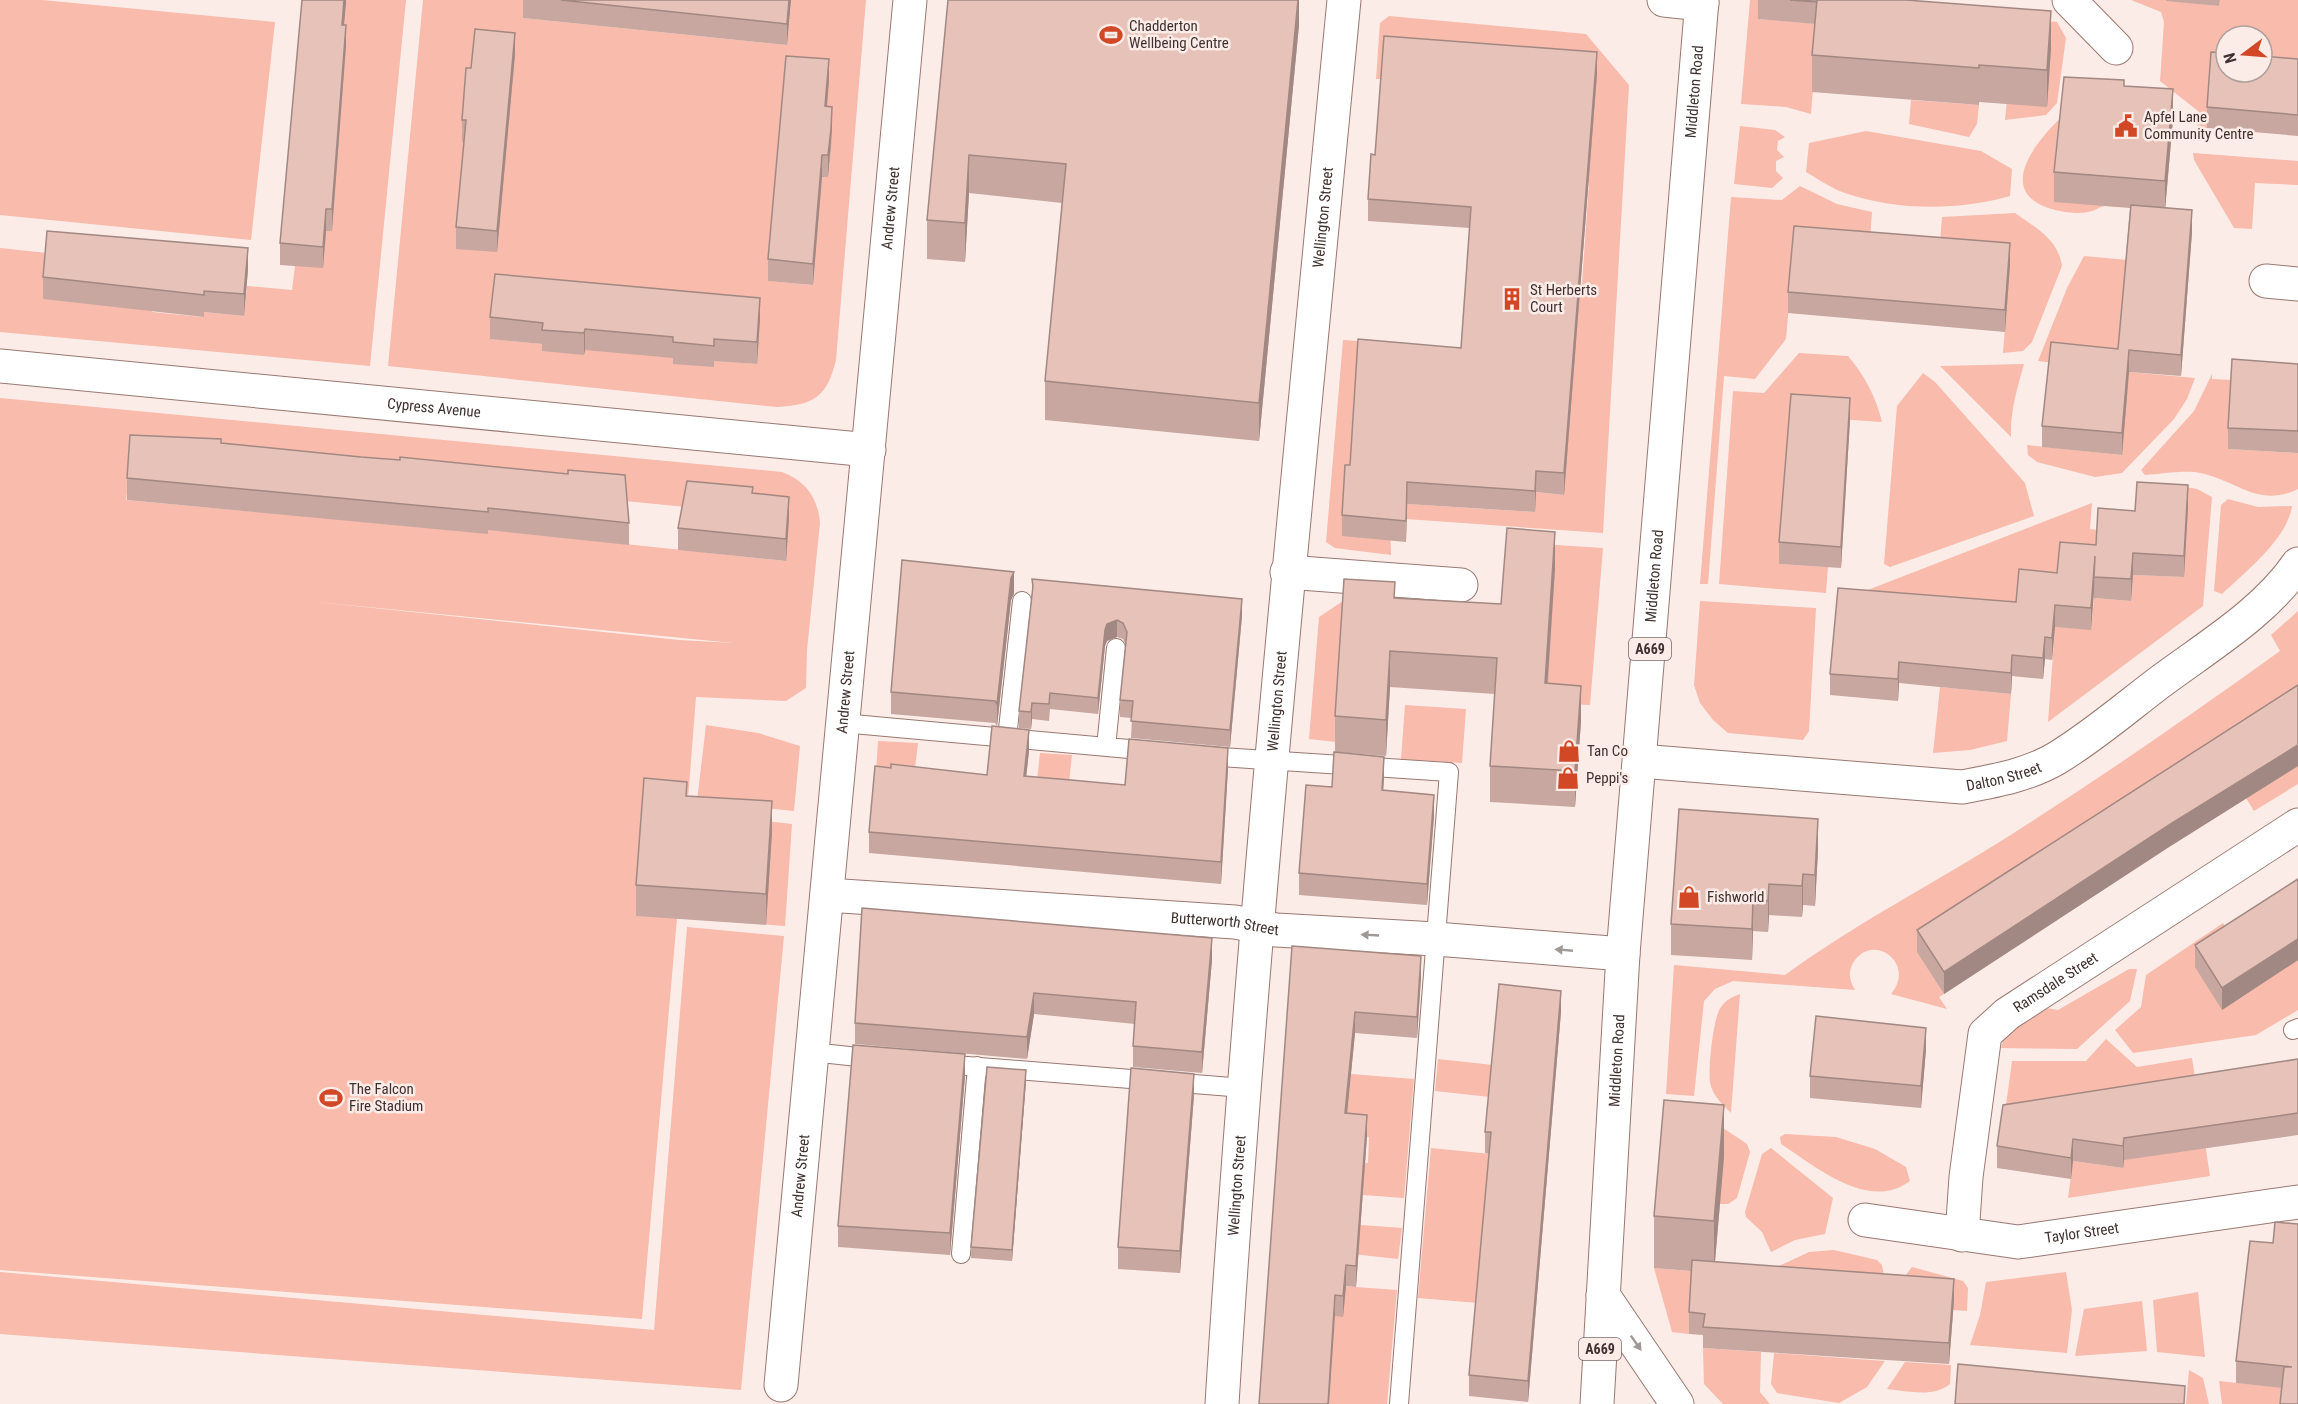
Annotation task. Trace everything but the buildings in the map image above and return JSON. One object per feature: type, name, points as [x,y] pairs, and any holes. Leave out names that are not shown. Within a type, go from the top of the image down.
[{"type":"street","name":"Andrew Street","points":[[781,1385],[910,0]]},
{"type":"street","name":"Wellington Street","points":[[1222,1404],[1256,924],[1270,762],[1344,0]]},
{"type":"street","points":[[1664,0],[1702,2]]},
{"type":"street","points":[[2069,0],[2116,48]]},
{"type":"street","name":"Middleton Road","points":[[1597,1404],[1623,954],[1702,2]]},
{"type":"street","points":[[2266,281],[2298,284]]},
{"type":"street","name":"Cypress Avenue","points":[[0,366],[869,450]]},
{"type":"street","name":"Dalton Street","points":[[1640,761],[1962,787],[2007,778],[2056,758],[2095,731],[2256,610],[2285,583],[2298,564]]},
{"type":"street","points":[[1287,572],[1461,585]]},
{"type":"street","name":"Ramsdale Street","points":[[1962,1235],[1966,1177],[1985,1034],[2007,1014],[2298,825]]},
{"type":"street","name":"Butterworth Street","points":[[826,895],[1256,924],[1276,930],[1436,939],[1623,954]]},
{"type":"street","name":"Taylor Street","points":[[1865,1220],[2018,1242],[2298,1202]]},
{"type":"street","points":[[1603,1295],[1677,1404]]},
{"type":"lane","points":[[1007,738],[1022,601]]},
{"type":"lane","points":[[1106,747],[1116,648]]},
{"type":"lane","points":[[842,723],[1164,752]]},
{"type":"lane","points":[[1187,754],[1270,762],[1300,760],[1449,772],[1399,1404]]},
{"type":"lane","points":[[812,1052],[897,1060]]},
{"type":"lane","points":[[920,1062],[1244,1088]]},
{"type":"lane","points":[[961,1254],[977,1066]]},
{"type":"shaded area","points":[[0,0],[42,0],[275,22],[251,240],[0,215]]},
{"type":"shaded area","points":[[321,0],[406,0],[370,366],[0,332],[0,248],[47,253],[152,309],[152,312],[203,317],[204,312],[244,316],[247,286],[292,290],[295,266],[326,231],[332,231],[346,47],[342,46],[346,5]]},
{"type":"shaded area","points":[[423,0],[525,0],[523,18],[787,45],[791,3],[764,0],[866,0],[836,360],[828,383],[817,397],[801,404],[777,407],[388,366]],"holes":[[[831,150],[828,177],[822,177],[813,285],[769,281]],[[759,320],[756,364],[585,349],[584,355],[543,344],[491,339]]]},
{"type":"shaded area","points":[[1750,0],[1760,0],[1759,19],[1818,24],[1811,114],[1786,107],[1741,104]]},
{"type":"shaded area","points":[[2131,0],[2166,0],[2219,6],[2220,0],[2298,0],[2298,80],[2274,78],[2274,24],[2214,24],[2214,74],[2211,74],[2207,128],[2197,127],[2198,111],[2160,81],[2164,22],[2161,12]]},
{"type":"shaded area","points":[[1389,16],[1586,34],[1629,85],[1603,533],[1406,519],[1407,504],[1534,512],[1536,492],[1564,495],[1560,283],[1582,284],[1589,183],[1572,182],[1382,79],[1376,79],[1380,23]]},
{"type":"shaded area","points":[[2015,18],[2057,22],[2066,38],[2057,103],[2046,115],[2005,120]]},
{"type":"shaded area","points":[[1911,100],[1979,105],[1977,124],[1969,137],[1909,124]]},
{"type":"shaded area","points":[[2065,114],[2106,171],[2165,212],[2105,206],[2089,212],[2067,212],[2039,204],[2027,194],[2023,182],[2025,168],[2031,154],[2041,139]]},
{"type":"shaded area","points":[[1740,126],[1775,130],[1785,137],[1778,141],[1777,150],[1784,157],[1776,161],[1776,171],[1783,178],[1772,188],[1734,184]]},
{"type":"shaded area","points":[[1866,131],[1981,151],[2012,169],[2010,196],[1948,206],[1904,206],[1842,192],[1806,172],[1809,143]]},
{"type":"shaded area","points":[[2193,153],[2298,161],[2298,185],[2255,183],[2252,229],[2234,228],[2194,160]]},
{"type":"shaded area","points":[[1800,186],[1837,204],[1872,212],[1869,254],[1794,248],[1786,339],[1755,379],[1724,376],[1708,584],[1700,584],[1731,197],[1782,200]]},
{"type":"shaded area","points":[[2015,213],[2051,241],[2062,266],[2032,342],[2023,351],[2003,353],[2010,265],[1939,259],[1942,217]]},
{"type":"shaded area","points":[[2084,256],[2128,260],[2118,370],[2038,361],[2067,288]]},
{"type":"shaded area","points":[[1343,340],[1385,343],[1391,555],[1335,548],[1326,542]]},
{"type":"shaded area","points":[[1799,353],[1848,356],[1869,387],[1882,422],[1791,416],[1779,564],[1828,567],[1826,593],[1719,584],[1733,391],[1764,393]]},
{"type":"shaded area","points":[[2024,364],[2013,410],[2011,437],[1940,366]]},
{"type":"shaded area","points":[[2129,372],[2195,378],[2187,399],[2174,419],[2122,473],[2095,477],[2037,462],[2028,455],[2027,445],[2121,455]]},
{"type":"shaded area","points":[[1923,373],[1935,382],[2025,483],[2034,516],[1890,567],[1884,564],[1897,406]]},
{"type":"shaded area","points":[[2212,374],[2212,379],[2232,380],[2228,449],[2298,453],[2298,489],[2285,494],[2261,495],[2205,474],[2183,472],[2145,475],[2141,470],[2194,411]]},
{"type":"shaded area","name":"The Falcon Fire Stadium","points":[[0,398],[782,472],[798,480],[804,486],[817,506],[820,523],[807,650],[806,688],[786,701],[696,697],[687,812],[792,824],[785,926],[677,918],[642,1319],[0,1270]],"holes":[[[128,485],[257,512],[126,500]],[[625,501],[686,507],[786,561],[522,533]],[[316,602],[733,643],[679,640]]]},
{"type":"shaded area","points":[[2169,484],[2197,489],[2212,497],[2203,606],[2048,722],[2055,627],[2091,629],[2094,598],[2131,601],[2133,575],[2184,577],[2137,486]]},
{"type":"shaded area","points":[[2228,499],[2258,507],[2292,506],[2289,518],[2274,542],[2222,594],[2214,591],[2221,505]]},
{"type":"shaded area","points":[[2092,503],[2090,529],[2098,530],[2096,566],[2016,624],[1860,593]]},
{"type":"shaded area","points":[[1509,542],[1603,548],[1590,705],[1546,703]]},
{"type":"shaded area","points":[[1343,601],[1336,742],[1309,739],[1319,617]]},
{"type":"shaded area","points":[[1700,601],[1816,608],[1809,731],[1803,740],[1728,733],[1713,720],[1700,703],[1694,685]]},
{"type":"shaded area","points":[[2298,611],[2298,784],[2254,811],[2246,798],[1917,951],[1944,994],[1939,997],[1947,1009],[1891,994],[1898,982],[1899,972],[1895,962],[1889,955],[1871,950],[1861,954],[1850,970],[1851,983],[1855,990],[1733,981],[1715,989],[1704,1001],[1694,1096],[1666,1094],[1674,965],[1785,975],[1840,938],[2044,814],[2247,675],[2280,651],[2271,635]]},
{"type":"shaded area","points":[[1940,687],[2011,694],[2007,741],[1970,750],[1933,753]]},
{"type":"shaded area","points":[[1405,705],[1466,709],[1462,763],[1401,759]]},
{"type":"shaded area","points":[[706,725],[758,733],[800,746],[794,811],[697,801]]},
{"type":"shaded area","points":[[878,741],[918,743],[915,768],[875,787]]},
{"type":"shaded area","points":[[1040,753],[1072,755],[1067,802],[1035,799]]},
{"type":"shaded area","points":[[2223,923],[2235,941],[2298,960],[2298,1010],[2256,1035],[2133,1053],[2115,1030],[2141,1007],[2146,975]]},
{"type":"shaded area","points":[[687,927],[784,936],[741,1390],[0,1334],[0,1272],[654,1330]]},
{"type":"shaded area","points":[[2129,969],[2137,969],[2130,1001],[2077,1049],[2001,1048],[2005,1034],[2041,1007],[2058,1010]]},
{"type":"shaded area","points":[[1740,994],[1731,1113],[1711,1087],[1710,1055],[1718,1013],[1727,1001]]},
{"type":"shaded area","points":[[2106,1039],[2137,1067],[2192,1058],[2210,1176],[2068,1198],[2073,1161],[2123,1168],[2006,1105],[2012,1061],[2086,1061]]},
{"type":"shaded area","points":[[1438,1059],[1493,1065],[1490,1097],[1435,1091]]},
{"type":"shaded area","points":[[1351,1074],[1414,1079],[1404,1198],[1363,1195],[1343,1161],[1368,1163],[1369,1137],[1345,1135]]},
{"type":"shaded area","points":[[1708,1118],[1747,1144],[1750,1152],[1737,1198],[1728,1204],[1720,1204]]},
{"type":"shaded area","points":[[1785,1134],[1836,1137],[1875,1149],[1906,1167],[1910,1181],[1894,1189],[1877,1192],[1843,1183],[1781,1144],[1780,1137]]},
{"type":"shaded area","points":[[1431,1148],[1491,1154],[1478,1303],[1418,1298]]},
{"type":"shaded area","points":[[1771,1148],[1833,1198],[1825,1234],[1795,1240],[1771,1252],[1762,1232],[1746,1217],[1745,1212],[1762,1154]]},
{"type":"shaded area","points":[[1361,1225],[1402,1228],[1398,1259],[1334,1252]]},
{"type":"shaded area","points":[[1834,1250],[1877,1260],[1882,1265],[1884,1275],[1775,1268],[1809,1252]]},
{"type":"shaded area","points":[[1912,1267],[1963,1281],[1968,1288],[1967,1311],[1953,1310],[1905,1276]]},
{"type":"shaded area","points":[[1654,1268],[1714,1273],[1691,1296],[1689,1334],[1672,1332]]},
{"type":"shaded area","points":[[2066,1272],[2072,1310],[2067,1353],[1970,1345],[1980,1315],[1986,1282]]},
{"type":"shaded area","points":[[1329,1285],[1397,1290],[1387,1404],[1329,1404]]},
{"type":"shaded area","points":[[2198,1292],[2205,1357],[2157,1352],[2153,1300]]},
{"type":"shaded area","points":[[2142,1301],[2147,1351],[2075,1356],[2084,1309]]},
{"type":"shaded area","points":[[1703,1348],[1761,1352],[1760,1392],[1770,1404],[1723,1404],[1704,1384]]},
{"type":"shaded area","points":[[1774,1353],[1885,1361],[1867,1387],[1839,1403],[1777,1393],[1771,1384]]},
{"type":"shaded area","points":[[1905,1362],[1951,1365],[1950,1384],[1928,1392],[1887,1389]]},
{"type":"shaded area","points":[[2189,1370],[2203,1378],[2209,1404],[2186,1404]]},
{"type":"shaded area","points":[[2219,1381],[2284,1388],[2282,1404],[2222,1404]]},
{"type":"place","name":"Chadderton Wellbeing Centre","points":[[1111,35]]},
{"type":"place","name":"Apfel Lane Community Centre","points":[[2126,126]]},
{"type":"place","name":"St Herberts Court","points":[[1512,299]]},
{"type":"place","name":"Tan Co","points":[[1569,751]]},
{"type":"place","name":"Peppi's","points":[[1568,778]]},
{"type":"place","name":"Fishworld","points":[[1689,897]]},
{"type":"place","name":"The Falcon Fire Stadium","points":[[331,1098]]}]
